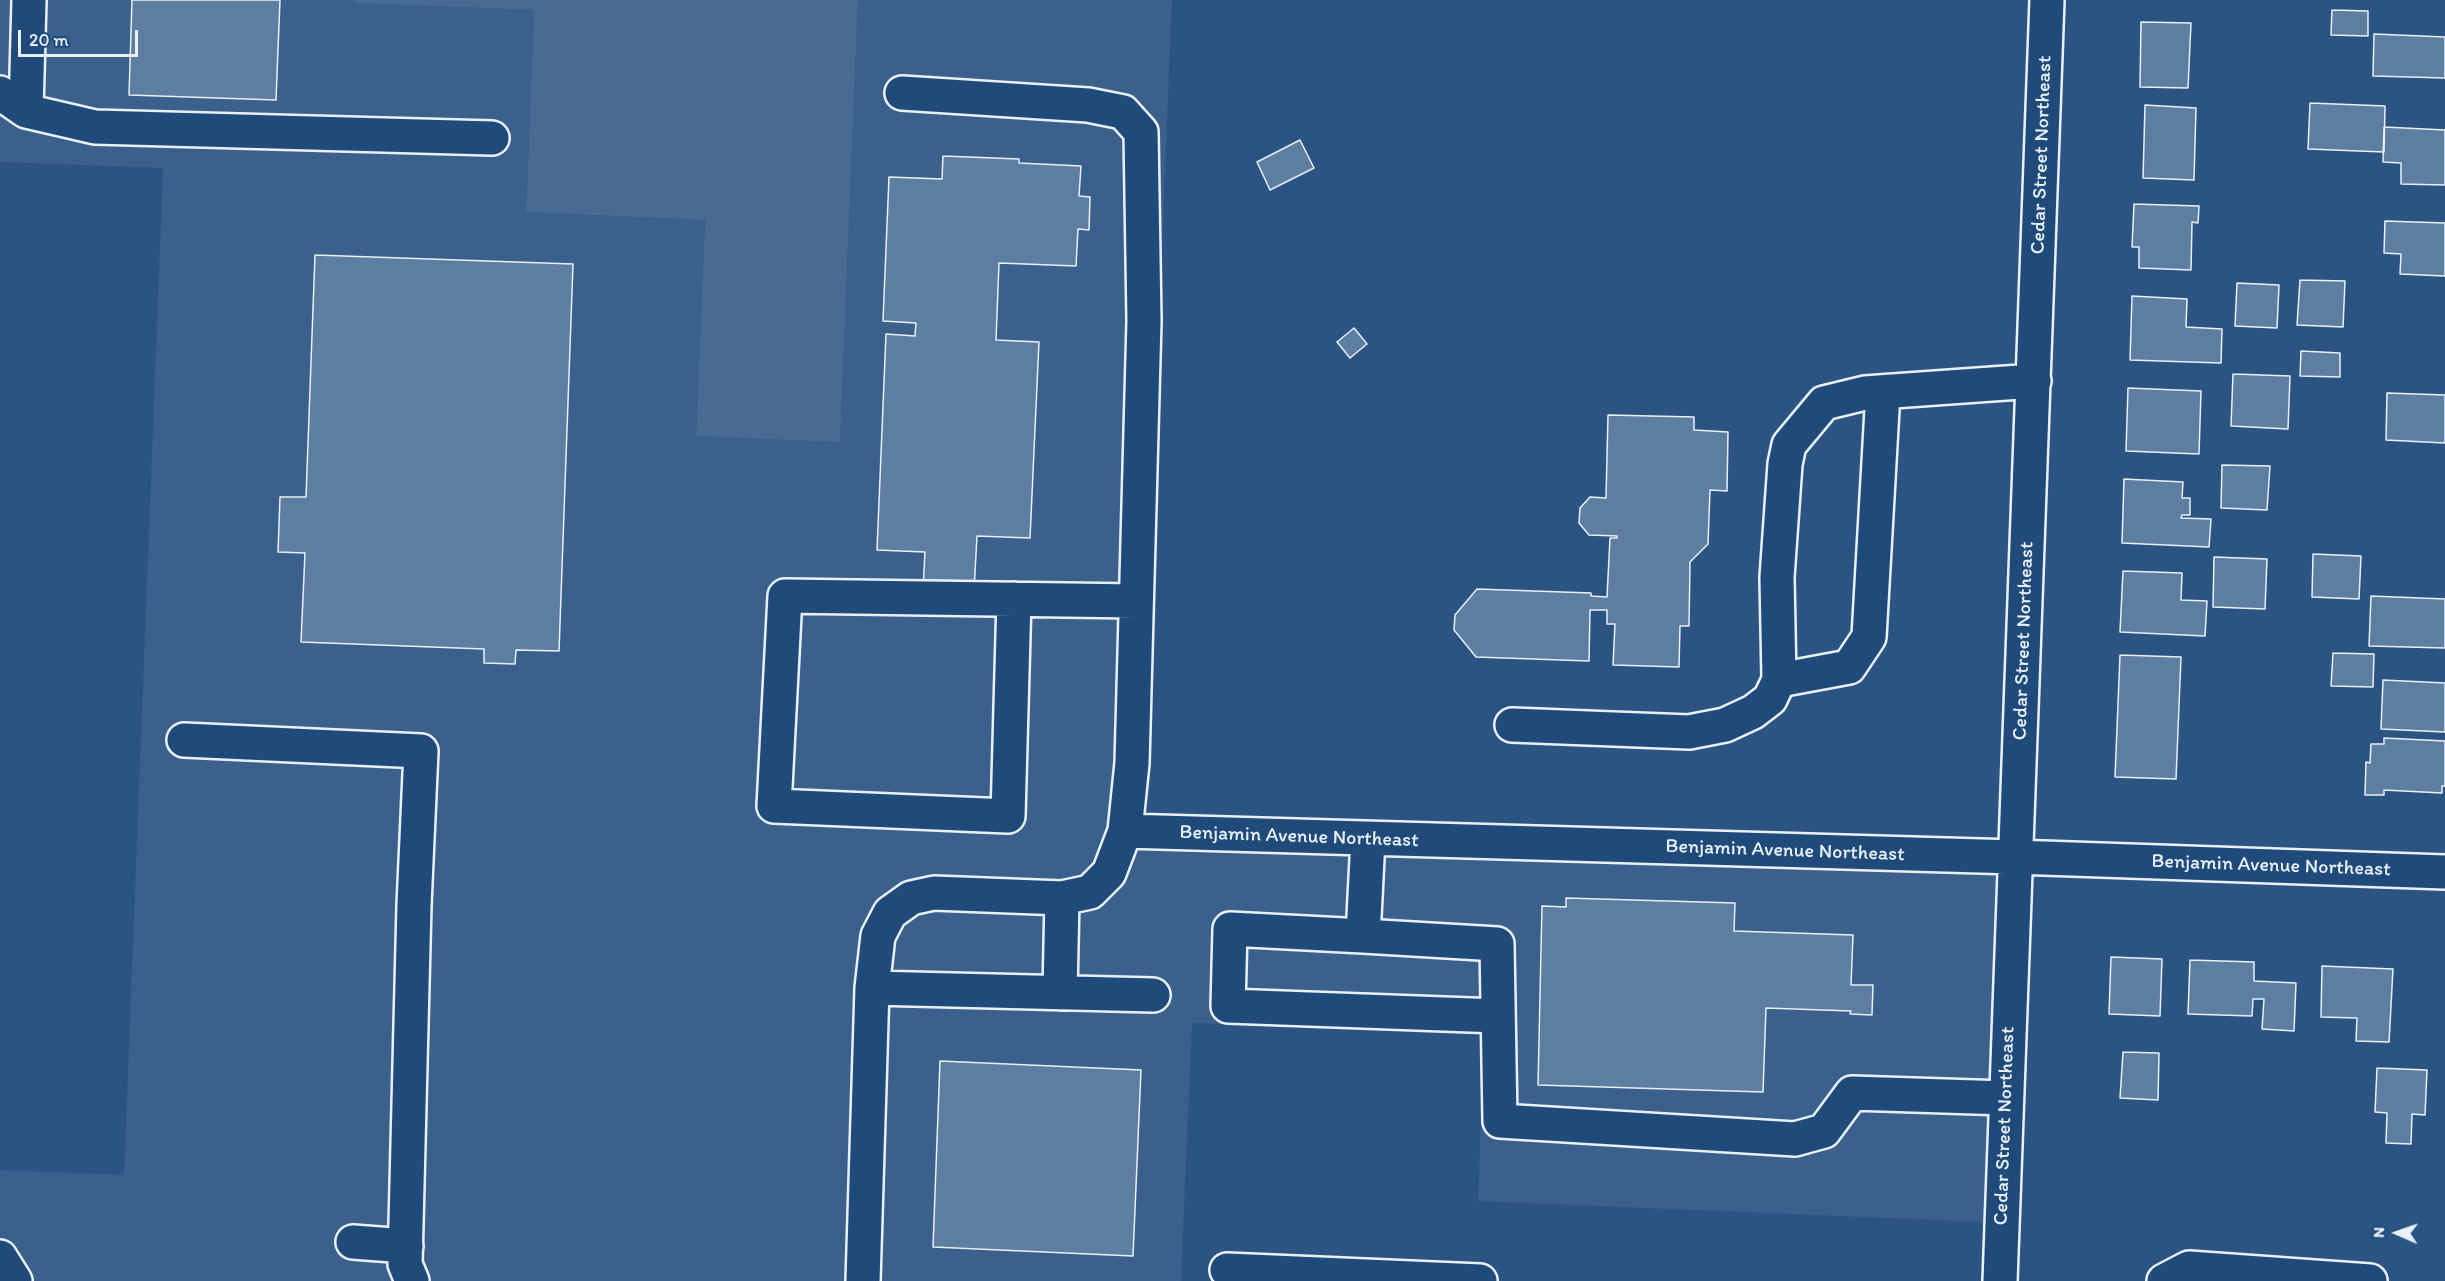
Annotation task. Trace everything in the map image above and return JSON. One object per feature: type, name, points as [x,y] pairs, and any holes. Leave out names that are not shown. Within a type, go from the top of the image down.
[{"type":"street","points":[[29,0],[13,102],[95,127],[492,138]]},
{"type":"street","name":"Cedar Street Northeast","points":[[2000,1281],[2047,0]]},
{"type":"street","points":[[863,1281],[872,988],[878,936],[890,913],[911,898],[934,893],[1062,898],[1090,892],[1109,873],[1125,831],[1132,764],[1144,321],[1141,132],[1123,112],[1088,105],[902,93]]},
{"type":"street","points":[[1512,725],[1689,732],[1725,725],[1753,712],[1770,699],[1779,680],[1777,577],[1785,464],[1789,445],[1824,403],[1865,393],[2034,381]]},
{"type":"street","points":[[1779,680],[1849,667],[1869,637],[1883,392]]},
{"type":"street","points":[[1014,599],[1008,816],[774,806],[785,596],[1014,599],[1136,601]]},
{"type":"street","points":[[184,740],[421,751],[414,905],[405,1264],[412,1281]]},
{"type":"street","name":"Benjamin Avenue Northeast","points":[[1125,831],[2445,872]]},
{"type":"street","points":[[1363,936],[1368,839]]},
{"type":"street","points":[[1060,993],[1062,898]]},
{"type":"street","points":[[1498,1016],[1228,1006],[1230,929],[1497,944],[1500,1121],[1795,1139],[1824,1131],[1852,1093],[2006,1098]]},
{"type":"street","points":[[872,988],[1153,995]]},
{"type":"street","points":[[353,1242],[406,1246]]},
{"type":"street","points":[[0,1257],[15,1281]]},
{"type":"street","points":[[2164,1281],[2189,1268],[2370,1281]]},
{"type":"street","points":[[1227,1270],[1355,1278],[1480,1281]]},
{"type":"shaded area","points":[[0,0],[355,0],[356,3],[534,10],[526,212],[705,220],[696,436],[840,441],[858,0],[1172,0],[1138,827],[1998,863],[1984,1222],[1478,1201],[1484,1035],[1192,1023],[1181,1281],[0,1281],[0,1170],[124,1175],[163,168],[0,162]]},
{"type":"shaded area","points":[[355,0],[858,0],[840,442],[696,436],[705,220],[526,212],[534,10],[355,3]]},
{"type":"building","points":[[132,0],[280,0],[276,100],[129,95]]},
{"type":"building","points":[[2332,10],[2368,11],[2368,36],[2331,35]]},
{"type":"building","points":[[2141,22],[2191,23],[2188,88],[2140,87]]},
{"type":"building","points":[[2374,34],[2445,37],[2445,78],[2373,76]]},
{"type":"building","points":[[2310,103],[2385,106],[2384,152],[2308,149]]},
{"type":"building","points":[[2145,105],[2196,108],[2194,180],[2143,178]]},
{"type":"building","points":[[2384,127],[2445,130],[2445,185],[2401,184],[2401,163],[2383,162]]},
{"type":"building","points":[[1300,140],[1314,168],[1270,190],[1257,162]]},
{"type":"building","points":[[943,156],[1019,159],[1019,163],[1081,166],[1079,196],[1090,197],[1089,230],[1078,229],[1076,266],[999,263],[996,340],[1039,342],[1030,538],[977,536],[974,591],[923,589],[925,552],[877,550],[886,334],[915,336],[916,323],[883,321],[889,177],[942,179]]},
{"type":"building","points":[[2134,204],[2199,206],[2198,223],[2192,222],[2191,270],[2139,268],[2139,247],[2132,247]]},
{"type":"building","points":[[2385,221],[2445,223],[2445,276],[2400,274],[2401,254],[2384,253]]},
{"type":"building","points":[[315,255],[573,264],[559,651],[516,650],[515,664],[484,663],[484,649],[301,642],[305,553],[278,552],[280,497],[306,497]]},
{"type":"building","points":[[2300,280],[2345,281],[2343,327],[2297,325]]},
{"type":"building","points":[[2237,283],[2279,285],[2277,328],[2235,326]]},
{"type":"building","points":[[2132,296],[2187,299],[2186,327],[2222,329],[2221,363],[2130,360]]},
{"type":"building","points":[[1354,328],[1367,344],[1350,358],[1337,342]]},
{"type":"building","points":[[2301,351],[2340,353],[2340,377],[2300,376]]},
{"type":"building","points":[[2233,374],[2290,376],[2288,429],[2231,426]]},
{"type":"building","points":[[2128,388],[2201,391],[2199,454],[2126,451]]},
{"type":"building","points":[[2387,393],[2445,395],[2445,443],[2386,440]]},
{"type":"building","points":[[1608,415],[1694,417],[1694,430],[1728,432],[1727,491],[1710,490],[1708,544],[1690,562],[1689,626],[1680,626],[1679,667],[1613,665],[1615,624],[1607,624],[1607,610],[1590,610],[1589,661],[1476,657],[1454,630],[1455,615],[1477,589],[1591,593],[1591,596],[1607,597],[1610,538],[1617,538],[1617,536],[1589,535],[1579,523],[1580,508],[1590,497],[1606,498]]},
{"type":"building","points":[[2222,465],[2270,466],[2267,510],[2221,508]]},
{"type":"building","points":[[2124,479],[2183,482],[2182,498],[2190,498],[2190,515],[2182,515],[2181,518],[2211,519],[2209,547],[2122,543]]},
{"type":"building","points":[[2313,554],[2361,556],[2359,599],[2312,597]]},
{"type":"building","points":[[2214,557],[2267,559],[2265,609],[2213,607]]},
{"type":"building","points":[[2123,571],[2182,573],[2181,600],[2207,601],[2205,636],[2120,632]]},
{"type":"building","points":[[2371,596],[2445,599],[2445,648],[2369,646]]},
{"type":"building","points":[[2333,653],[2374,654],[2373,687],[2331,686]]},
{"type":"building","points":[[2120,655],[2181,657],[2176,779],[2115,777]]},
{"type":"building","points":[[2383,680],[2445,683],[2445,732],[2381,729]]},
{"type":"building","points":[[2384,738],[2445,741],[2445,786],[2442,786],[2442,793],[2384,790],[2384,795],[2365,795],[2366,762],[2370,763],[2371,744],[2384,744]]},
{"type":"building","points":[[1566,898],[1735,903],[1734,931],[1853,935],[1851,985],[1873,985],[1872,1015],[1850,1014],[1851,1011],[1766,1008],[1763,1092],[1538,1085],[1542,906],[1566,907]]},
{"type":"building","points":[[2111,957],[2162,959],[2160,1016],[2109,1014]]},
{"type":"building","points":[[2190,960],[2254,962],[2254,981],[2296,983],[2294,1031],[2262,1029],[2264,999],[2253,999],[2252,1016],[2188,1014]]},
{"type":"building","points":[[2322,966],[2393,969],[2389,1042],[2356,1041],[2357,1018],[2321,1017]]},
{"type":"building","points":[[2123,1052],[2159,1053],[2158,1100],[2120,1098]]},
{"type":"building","points":[[940,1061],[1141,1070],[1133,1256],[933,1247]]},
{"type":"building","points":[[2377,1068],[2427,1070],[2425,1115],[2412,1114],[2411,1144],[2386,1143],[2387,1113],[2375,1112]]}]
